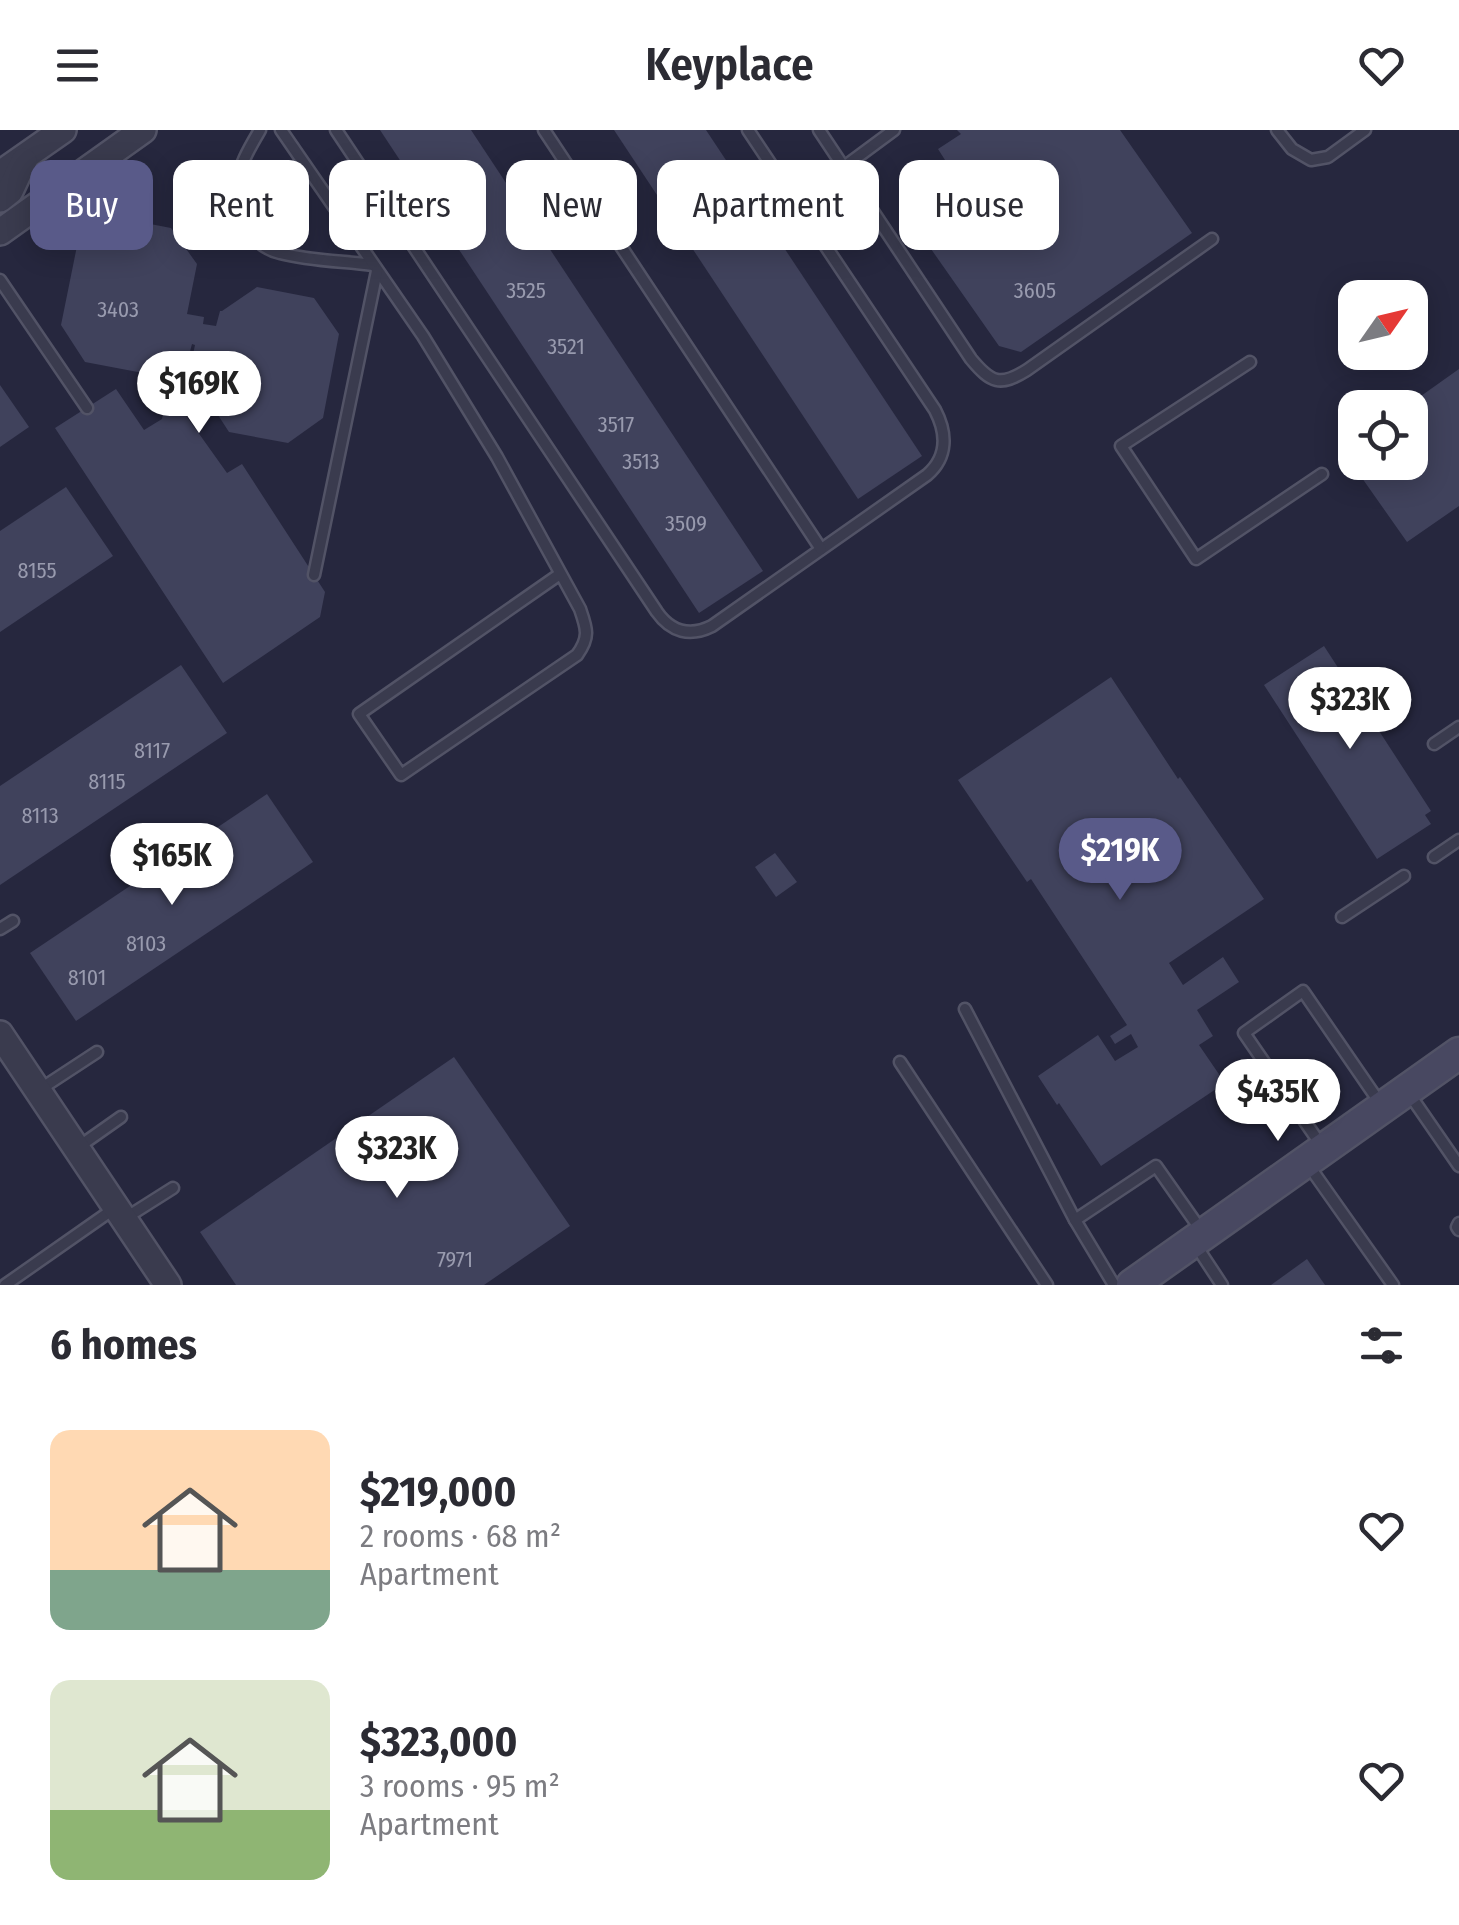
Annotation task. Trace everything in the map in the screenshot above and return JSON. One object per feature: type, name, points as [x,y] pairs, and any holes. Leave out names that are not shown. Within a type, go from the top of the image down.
[{"type":"main road","points":[[1132,1285],[1459,1052]]},
{"type":"street","points":[[0,174],[63,130]]},
{"type":"street","points":[[0,232],[143,130]]},
{"type":"street","points":[[0,200],[10,191],[26,156]]},
{"type":"street","points":[[0,1034],[168,1285]]},
{"type":"lane","points":[[260,130],[242,167],[236,192],[242,218],[254,237],[279,253],[375,268]]},
{"type":"lane","points":[[281,130],[423,336],[497,457],[580,609],[586,628],[585,644],[576,655],[401,775],[359,714],[560,574]]},
{"type":"lane","points":[[336,130],[663,622],[679,631],[697,632],[934,470],[942,456],[944,439],[935,410],[748,130]]},
{"type":"lane","points":[[544,130],[820,549]]},
{"type":"lane","points":[[820,130],[839,160]]},
{"type":"lane","points":[[853,160],[894,130]]},
{"type":"lane","points":[[1278,130],[1292,149],[1311,160],[1328,157],[1365,130]]},
{"type":"lane","points":[[879,220],[971,359],[990,379],[1002,381],[1028,370],[1212,240]]},
{"type":"lane","points":[[314,575],[375,268]]},
{"type":"lane","points":[[0,280],[86,408]]},
{"type":"lane","points":[[1250,362],[1121,446],[1196,558],[1322,474]]},
{"type":"lane","points":[[1434,744],[1459,727]]},
{"type":"lane","points":[[1434,857],[1459,840]]},
{"type":"lane","points":[[1342,917],[1404,876]]},
{"type":"lane","points":[[0,929],[12,921]]},
{"type":"lane","points":[[1392,1285],[1244,1033],[1303,991],[1394,1098],[1459,1166]]},
{"type":"lane","points":[[965,1009],[1114,1285]]},
{"type":"lane","points":[[38,1091],[98,1052]]},
{"type":"lane","points":[[900,1062],[1047,1285]]},
{"type":"lane","points":[[76,1148],[121,1118]]},
{"type":"lane","points":[[1076,1220],[1156,1166],[1222,1285]]},
{"type":"lane","points":[[5,1285],[120,1214],[173,1188]]},
{"type":"building","points":[[380,130],[471,130],[506,183],[506,250],[550,250],[763,571],[699,613],[459,250],[486,250],[486,160],[400,160]]},
{"type":"building","points":[[614,130],[706,130],[726,160],[657,160],[657,195]]},
{"type":"building","points":[[957,130],[1120,130],[1192,233],[1021,352],[999,346],[932,250],[1059,250],[1059,160],[945,160],[938,149],[961,134]]},
{"type":"building","points":[[153,225],[171,228],[173,250],[187,250],[197,264],[187,314],[204,317],[203,324],[216,326],[220,311],[257,287],[314,298],[339,334],[323,418],[288,443],[229,432],[205,395],[212,358],[193,354],[192,344],[187,363],[183,362],[175,400],[227,473],[242,464],[325,592],[320,617],[223,683],[55,428],[116,389],[144,430],[162,419],[176,351],[143,373],[85,362],[61,325],[76,250],[153,250]]},
{"type":"building","points":[[693,250],[786,250],[922,456],[858,499]]},
{"type":"building","points":[[1459,369],[1459,506],[1407,542],[1363,480],[1428,480],[1428,391]]},
{"type":"building","points":[[0,385],[29,427],[0,447]]},
{"type":"building","points":[[66,487],[113,556],[0,632],[0,531]]},
{"type":"building","points":[[1324,646],[1431,811],[1425,815],[1431,824],[1377,859],[1264,685]]},
{"type":"building","points":[[181,665],[227,733],[0,885],[0,786]]},
{"type":"building","points":[[1111,677],[1264,899],[1169,963],[1183,985],[1223,957],[1239,982],[1197,1010],[1213,1036],[1199,1045],[1225,1083],[1101,1166],[1038,1076],[1098,1035],[1115,1061],[1138,1047],[1131,1034],[1115,1044],[1110,1036],[1127,1025],[1031,879],[1027,882],[958,780]]},
{"type":"building","points":[[267,794],[313,862],[76,1021],[30,953]]},
{"type":"building","points":[[775,853],[797,882],[776,897],[755,867]]},
{"type":"building","points":[[454,1057],[570,1226],[484,1285],[236,1285],[200,1232]]},
{"type":"building","points":[[1307,1259],[1325,1285],[1271,1285]]}]
